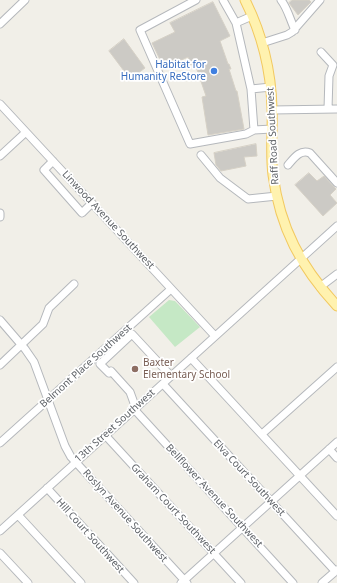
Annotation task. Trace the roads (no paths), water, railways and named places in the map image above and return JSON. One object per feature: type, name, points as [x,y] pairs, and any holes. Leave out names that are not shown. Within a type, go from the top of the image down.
[{"type":"main road","name":"Raff Road Southwest","points":[[245,0],[262,44],[268,69],[271,87],[272,110],[272,162],[277,196],[285,224],[300,259],[320,287],[337,306]]},
{"type":"street","points":[[0,24],[25,0]]},
{"type":"street","points":[[196,0],[140,30],[190,144],[246,134],[254,130],[272,129]]},
{"type":"street","points":[[223,0],[236,23],[251,89],[254,130]]},
{"type":"street","points":[[281,0],[286,6],[294,30]]},
{"type":"street","points":[[262,44],[287,35],[294,30],[320,0]]},
{"type":"street","points":[[236,23],[252,16]]},
{"type":"street","points":[[321,52],[333,65],[329,76],[328,109]]},
{"type":"street","points":[[251,89],[271,87]]},
{"type":"street","name":"Linwood Avenue Southwest","points":[[0,104],[215,336]]},
{"type":"street","points":[[272,110],[337,109]]},
{"type":"street","points":[[0,156],[26,132]]},
{"type":"street","points":[[288,165],[301,152],[310,153],[337,183]]},
{"type":"street","points":[[201,155],[220,178],[248,199],[277,196]]},
{"type":"street","points":[[53,161],[44,170],[82,213],[92,203]]},
{"type":"street","points":[[334,228],[337,237]]},
{"type":"street","name":"13th Street Southwest","points":[[0,531],[334,228]]},
{"type":"street","points":[[320,287],[337,274]]},
{"type":"street","points":[[0,365],[43,324],[49,308],[74,284]]},
{"type":"street","name":"Belmont Place Southwest","points":[[0,443],[172,289]]},
{"type":"street","name":"Roslyn Avenue Southwest","points":[[0,320],[30,356],[37,370],[65,446],[76,462],[184,582]]},
{"type":"street","name":"Bellflower Avenue Southwest","points":[[171,376],[132,334],[100,364],[109,373],[111,371],[130,392],[136,408],[242,528],[293,583]]},
{"type":"street","points":[[191,358],[337,516]]},
{"type":"street","points":[[262,434],[337,367]]},
{"type":"street","name":"Elva Court Southwest","points":[[163,384],[336,570]]},
{"type":"street","name":"Graham Court Southwest","points":[[105,435],[241,583]]},
{"type":"street","points":[[184,582],[337,442]]},
{"type":"street","points":[[329,449],[337,458]]},
{"type":"street","name":"Hill Court Southwest","points":[[47,488],[134,583]]},
{"type":"street","points":[[18,515],[80,583]]},
{"type":"street","points":[[0,553],[28,583]]},
{"type":"street","points":[[322,583],[336,570]]},
{"type":"place","name":"Habitat for Humanity ReStore","points":[[214,71]]},
{"type":"place","name":"Baxter Elementary School","points":[[135,369]]}]
